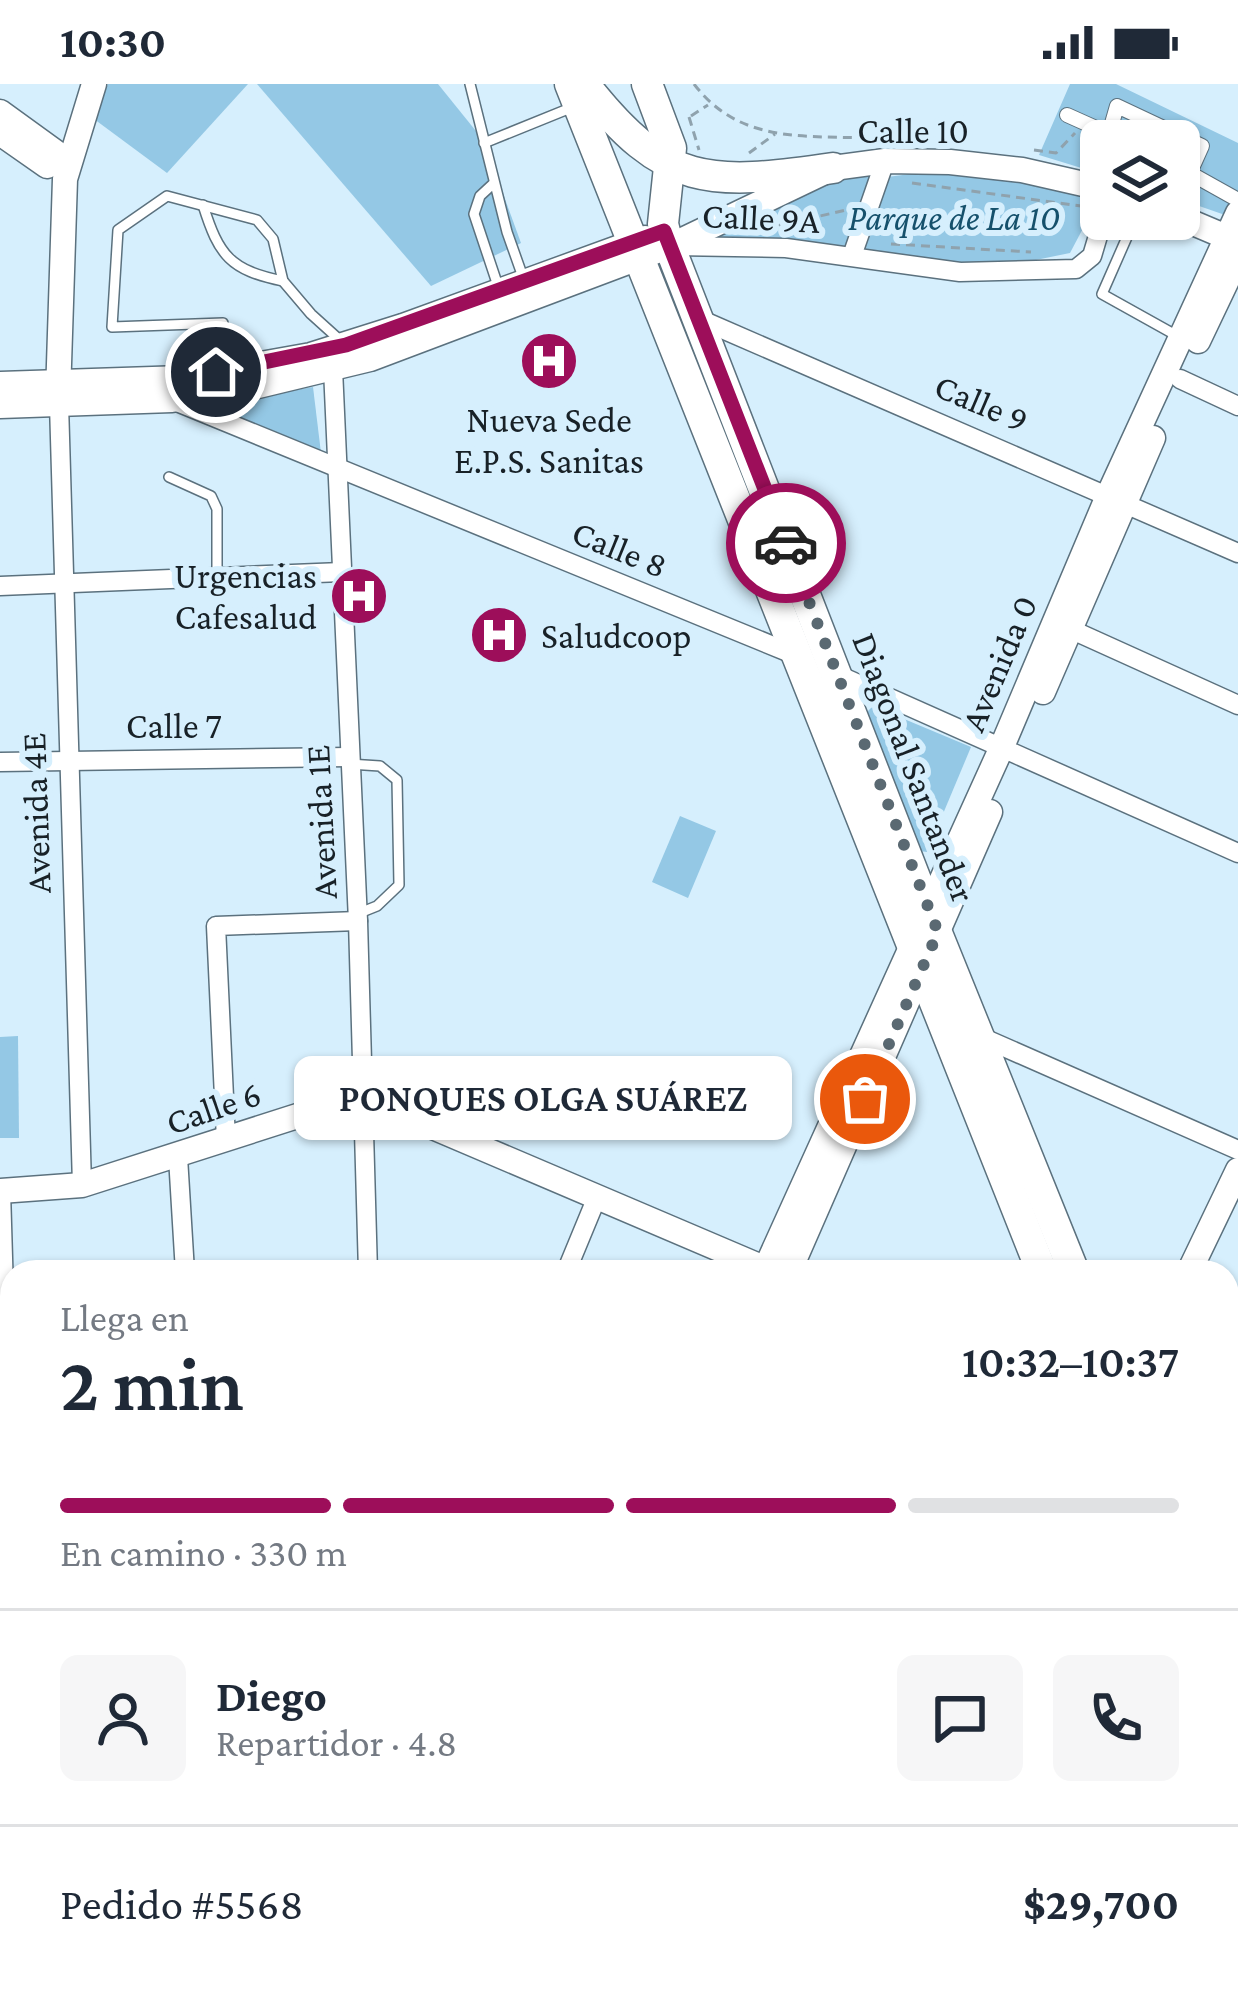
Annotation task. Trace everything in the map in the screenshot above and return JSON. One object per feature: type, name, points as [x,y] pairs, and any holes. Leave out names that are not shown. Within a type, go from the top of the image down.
[{"type":"main road","name":"Diagonal Santander","points":[[647,84],[666,125],[672,167],[667,238],[837,674],[1038,1260]]},
{"type":"main road","name":"Diagonal Santander","points":[[577,91],[798,656],[925,939],[979,1036],[1069,1260]]},
{"type":"main road","points":[[577,91],[672,167],[703,176],[736,178],[833,168]]},
{"type":"street","name":"Avenida 4E","points":[[82,1185],[58,393],[67,171],[94,84]]},
{"type":"street","points":[[1113,120],[1117,106],[1147,120]]},
{"type":"street","points":[[0,112],[67,171]]},
{"type":"street","points":[[1067,115],[1080,120]]},
{"type":"street","points":[[0,133],[67,171]]},
{"type":"street","points":[[852,256],[885,161]]},
{"type":"street","name":"Calle 10","points":[[636,250],[833,168],[885,161],[1022,170],[1080,196]]},
{"type":"street","points":[[1200,183],[1238,200]]},
{"type":"street","name":"Avenida 0","points":[[1008,752],[1070,629],[1115,499],[1180,379],[1234,245],[1238,212]]},
{"type":"street","points":[[1200,228],[1234,245]]},
{"type":"street","name":"Calle 9A","points":[[667,238],[786,248],[960,272],[1076,269],[1092,256],[1095,240]]},
{"type":"street","name":"Avenida 0","points":[[778,1260],[1008,752],[1181,339],[1234,245]]},
{"type":"street","points":[[0,406],[346,345],[524,280],[636,250]]},
{"type":"street","points":[[0,384],[172,400],[254,387],[411,344],[636,250]]},
{"type":"street","name":"Calle 9","points":[[697,319],[1238,554]]},
{"type":"street","name":"Avenida 1E","points":[[333,369],[367,1260]]},
{"type":"street","points":[[1180,379],[1238,406]]},
{"type":"street","name":"Calle 8","points":[[172,400],[798,656],[1238,853]]},
{"type":"street","points":[[0,586],[342,572]]},
{"type":"street","points":[[1070,629],[1238,704]]},
{"type":"street","name":"Calle 7","points":[[0,762],[69,758],[349,760]]},
{"type":"street","points":[[226,1140],[216,926],[357,918]]},
{"type":"street","points":[[979,1036],[1238,1150]]},
{"type":"street","points":[[360,1096],[747,1260]]},
{"type":"street","name":"Calle 6","points":[[1,1191],[82,1185],[360,1096]]},
{"type":"street","points":[[178,1157],[184,1260]]},
{"type":"street","points":[[1196,1260],[1238,1170]]},
{"type":"street","points":[[1,1191],[3,1260]]},
{"type":"street","points":[[571,1260],[598,1197]]},
{"type":"lane","points":[[470,84],[524,280]]},
{"type":"lane","points":[[484,143],[577,91]]},
{"type":"lane","points":[[494,183],[480,196],[474,214],[499,289]]},
{"type":"lane","points":[[223,323],[112,327],[118,230],[167,196],[257,220],[273,239],[283,281],[346,345]]},
{"type":"lane","points":[[203,206],[227,260],[250,274],[283,281]]},
{"type":"lane","points":[[1126,240],[1102,294],[1181,339]]},
{"type":"lane","points":[[170,477],[211,496],[217,509],[217,576]]},
{"type":"lane","points":[[349,760],[380,766],[397,780],[399,884],[357,918]]},
{"type":"path","points":[[694,84],[710,104],[748,128],[906,141]]},
{"type":"path","points":[[1025,149],[1055,153],[1080,127]]},
{"type":"path","points":[[910,183],[1080,203]]},
{"type":"path","points":[[847,224],[854,196]]},
{"type":"path","points":[[755,231],[851,209]]},
{"type":"path","points":[[881,244],[1048,253]]},
{"type":"green space","points":[[108,84],[248,84],[167,173],[94,119]]},
{"type":"green space","points":[[257,84],[438,84],[484,141],[521,243],[431,286]]},
{"type":"green space","points":[[1070,84],[1116,84],[1190,120],[1080,120],[1080,168],[1039,155]]},
{"type":"green space","points":[[1200,125],[1238,143],[1238,191],[1225,215],[1200,206]]},
{"type":"green space","name":"Parque de La 10","points":[[926,172],[1019,177],[1080,193],[1080,234],[1070,253],[1016,264],[958,266],[859,248],[887,177]]},
{"type":"green space","name":"Parque de La 10","points":[[873,173],[850,250],[702,238],[786,192]]},
{"type":"green space","points":[[313,387],[321,453],[210,405]]},
{"type":"green space","points":[[873,706],[971,747],[927,852],[920,851],[868,719]]},
{"type":"green space","points":[[680,816],[716,831],[688,898],[652,882]]},
{"type":"green space","points":[[18,1036],[19,1138],[0,1138],[0,1037]]},
{"type":"way so far","points":[[786,543],[938,932],[865,1099]]},
{"type":"place","name":"Nueva Sede E.P.S. Sanitas","points":[[549,361]]},
{"type":"place","name":"Urgencias Cafesalud","points":[[359,596]]},
{"type":"place","name":"Saludcoop","points":[[499,635]]},
{"type":"place","name":"PONQUES OLGA SUÁREZ","points":[[865,1099]]},
{"type":"route","points":[[216,372],[346,345],[664,231],[786,543]]}]
